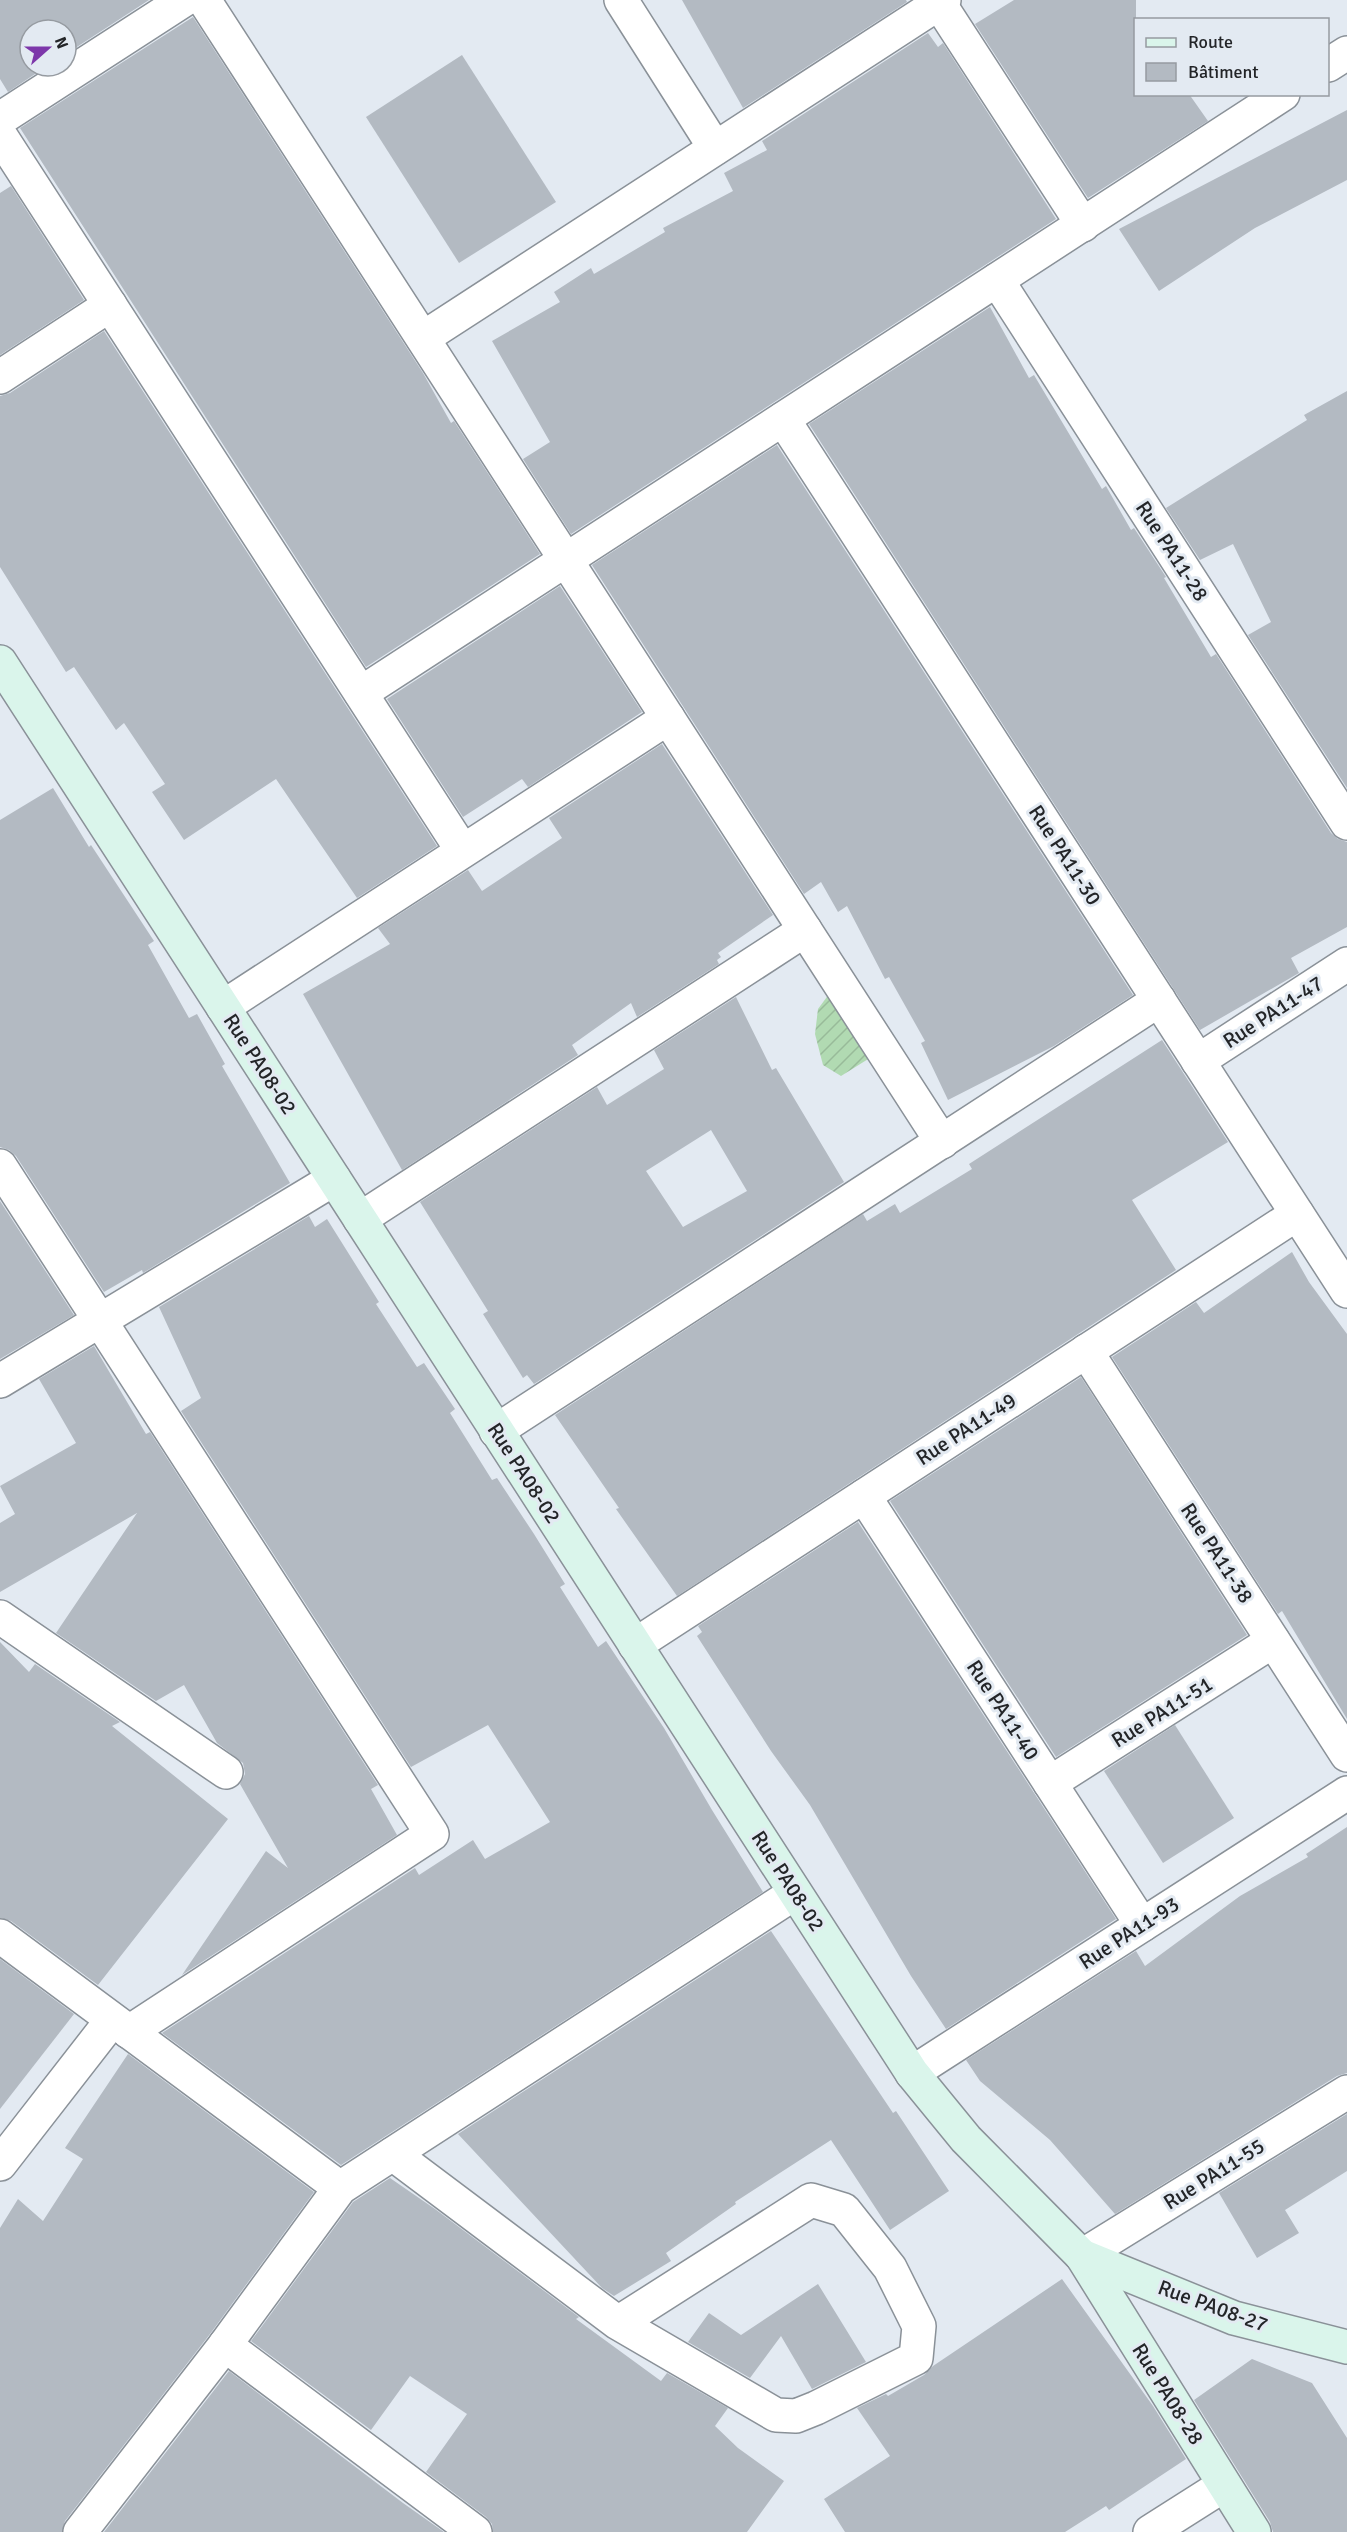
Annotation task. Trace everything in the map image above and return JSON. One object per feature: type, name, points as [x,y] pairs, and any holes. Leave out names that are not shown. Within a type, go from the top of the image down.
[{"type":"street","points":[[0,119],[184,0]]},
{"type":"street","points":[[204,0],[942,1142]]},
{"type":"street","points":[[621,0],[715,148]]},
{"type":"street","points":[[423,338],[940,1],[1083,225]]},
{"type":"street","points":[[1329,65],[1347,53]]},
{"type":"street","points":[[361,693],[1280,96]]},
{"type":"street","points":[[0,135],[462,850]]},
{"type":"street","name":"Rue PA11-28","points":[[996,280],[1347,823]]},
{"type":"street","points":[[0,377],[110,305]]},
{"type":"street","name":"Rue PA11-30","points":[[783,419],[1347,1291]]},
{"type":"street","name":"Rue PA08-02","points":[[0,662],[912,2073],[966,2139],[1082,2256]]},
{"type":"street","points":[[223,1007],[668,718]]},
{"type":"street","points":[[360,1220],[805,930]]},
{"type":"street","name":"Rue PA11-47","points":[[1198,1061],[1347,964]]},
{"type":"street","points":[[496,1431],[1159,1000]]},
{"type":"street","points":[[0,1166],[432,1834],[121,2026],[0,2164]]},
{"type":"street","points":[[0,1381],[334,1179]]},
{"type":"street","name":"Rue PA11-49","points":[[634,1645],[1297,1214]]},
{"type":"street","name":"Rue PA11-38","points":[[1086,1351],[1347,1755]]},
{"type":"street","name":"Rue PA11-40","points":[[864,1496],[1142,1925]]},
{"type":"street","points":[[0,1617],[226,1772]]},
{"type":"street","name":"Rue PA11-51","points":[[1050,1783],[1273,1641]]},
{"type":"street","name":"Rue PA11-93","points":[[912,2073],[1347,1793]]},
{"type":"street","points":[[80,2532],[225,2345],[340,2188],[795,1893]]},
{"type":"street","points":[[0,1936],[340,2188]]},
{"type":"street","name":"Rue PA11-55","points":[[1082,2256],[1347,2092]]},
{"type":"street","points":[[393,2154],[618,2323],[776,2415],[796,2416],[816,2408],[915,2358],[919,2326],[890,2268],[844,2210],[811,2200],[618,2323]]},
{"type":"street","name":"Rue PA08-27","points":[[1082,2256],[1234,2318],[1347,2347]]},
{"type":"street","name":"Rue PA08-28","points":[[1082,2256],[1254,2532]]},
{"type":"street","points":[[225,2345],[475,2532]]},
{"type":"street","points":[[1150,2532],[1224,2485]]},
{"type":"green space","points":[[832,990],[873,1056],[841,1076],[823,1065],[815,1034],[818,1009]]},
{"type":"building","points":[[0,0],[149,0],[78,46],[78,18],[18,18],[18,78],[29,78],[8,92],[0,79]]},
{"type":"building","points":[[682,0],[906,0],[907,2],[743,108]]},
{"type":"building","points":[[1014,0],[1136,0],[1134,96],[1190,96],[1208,121],[1088,198],[975,24]]},
{"type":"building","points":[[193,17],[423,373],[451,423],[454,421],[540,554],[366,667],[20,128]]},
{"type":"building","points":[[928,33],[938,47],[943,43],[1056,219],[571,534],[523,459],[550,442],[492,341],[560,302],[554,292],[591,268],[594,274],[665,232],[663,228],[733,191],[724,173],[767,150],[762,141]]},
{"type":"building","points":[[462,55],[556,202],[459,263],[366,117]]},
{"type":"building","points":[[1347,110],[1347,180],[1255,228],[1159,291],[1119,229]]},
{"type":"building","points":[[11,186],[84,300],[0,355],[0,193]]},
{"type":"building","points":[[990,307],[1029,378],[1034,375],[1102,489],[1106,486],[1131,530],[1134,528],[1166,577],[1164,578],[1211,657],[1216,654],[1331,833],[1347,842],[1347,927],[1291,958],[1299,973],[1200,1030],[809,424]]},
{"type":"building","points":[[104,331],[437,846],[357,898],[276,779],[184,840],[152,792],[165,784],[124,723],[116,730],[74,667],[66,672],[0,567],[0,396],[10,393]]},
{"type":"building","points":[[1347,391],[1347,788],[1248,635],[1271,622],[1233,544],[1200,560],[1166,508],[1307,420],[1304,415]]},
{"type":"building","points":[[777,445],[1133,995],[1054,1046],[948,1100],[921,1043],[925,1041],[889,977],[885,979],[847,906],[838,912],[821,882],[804,894],[592,565]]},
{"type":"building","points":[[560,586],[642,712],[528,787],[522,779],[463,817],[387,699]]},
{"type":"building","points":[[662,744],[773,915],[718,953],[721,957],[717,960],[719,964],[637,1017],[631,1003],[572,1045],[578,1055],[402,1170],[303,994],[390,944],[378,928],[468,870],[482,891],[562,838],[549,818]]},
{"type":"building","points":[[53,788],[89,847],[91,845],[154,941],[148,945],[189,1018],[197,1014],[225,1064],[222,1066],[290,1183],[143,1273],[142,1270],[104,1292],[16,1156],[0,1147],[0,820]]},
{"type":"building","points":[[736,997],[772,1070],[776,1068],[844,1182],[534,1384],[527,1375],[523,1378],[483,1314],[488,1311],[420,1202],[597,1087],[607,1105],[664,1069],[654,1050]],"holes":[[[711,1130],[747,1191],[683,1227],[646,1171]]]},
{"type":"building","points":[[1162,1040],[1228,1142],[1132,1200],[1176,1270],[677,1596],[616,1509],[619,1508],[555,1415],[863,1214],[867,1221],[895,1204],[900,1213],[972,1169],[969,1164]]},
{"type":"building","points":[[0,1201],[74,1315],[0,1359]]},
{"type":"building","points":[[309,1216],[315,1227],[327,1219],[379,1302],[376,1304],[417,1367],[424,1363],[455,1409],[450,1413],[492,1480],[497,1478],[534,1534],[565,1584],[560,1587],[598,1647],[606,1641],[664,1728],[763,1892],[341,2165],[162,2033],[415,1868],[419,1875],[473,1840],[485,1859],[550,1822],[488,1725],[411,1767],[181,1411],[201,1398],[159,1307]]},
{"type":"building","points":[[1292,1252],[1309,1282],[1347,1334],[1347,1719],[1282,1611],[1278,1614],[1112,1357],[1196,1302],[1204,1313]]},
{"type":"building","points":[[94,1346],[146,1434],[150,1432],[378,1785],[371,1789],[397,1835],[182,1975],[266,1851],[288,1868],[240,1784],[245,1774],[243,1763],[217,1743],[184,1685],[156,1701],[56,1633],[137,1513],[0,1592],[0,1523],[15,1514],[0,1486],[76,1443],[39,1379]]},
{"type":"building","points":[[1081,1377],[1247,1635],[1056,1757],[890,1501]]},
{"type":"building","points":[[858,1522],[1116,1919],[946,2029],[911,1976],[810,1805],[771,1751],[697,1636],[702,1632],[698,1626]]},
{"type":"building","points":[[0,1642],[29,1672],[35,1664],[120,1722],[112,1726],[228,1819],[98,1985],[11,1921],[0,1918]]},
{"type":"building","points":[[1175,1725],[1234,1818],[1163,1863],[1104,1771]]},
{"type":"building","points":[[1347,1827],[1347,2073],[1337,2076],[1115,2214],[1050,2140],[980,2081],[966,2060],[1136,1951],[1145,1966],[1240,1896],[1308,1857],[1306,1854]]},
{"type":"building","points":[[771,1931],[893,2113],[896,2111],[949,2191],[890,2230],[831,2140],[735,2202],[736,2204],[666,2253],[671,2261],[614,2296],[602,2288],[458,2134]]},
{"type":"building","points":[[0,1959],[74,2014],[0,2109]]},
{"type":"building","points":[[128,2054],[314,2192],[210,2334],[65,2521],[62,2532],[0,2532],[0,2228],[18,2199],[43,2221],[83,2159],[65,2148]]},
{"type":"building","points":[[1347,2114],[1347,2171],[1285,2210],[1299,2233],[1257,2258],[1219,2193]]},
{"type":"building","points":[[390,2178],[435,2209],[579,2317],[576,2319],[661,2381],[667,2373],[728,2408],[715,2426],[738,2448],[784,2481],[747,2532],[493,2532],[492,2524],[486,2517],[426,2472],[467,2414],[410,2376],[371,2430],[251,2341],[353,2202]]},
{"type":"building","points":[[1062,2279],[1153,2406],[1186,2459],[1109,2510],[1106,2506],[1065,2532],[845,2532],[824,2499],[890,2456],[857,2408],[886,2394],[888,2396],[924,2375],[933,2366]]},
{"type":"building","points":[[818,2284],[866,2362],[812,2389],[781,2336],[750,2378],[688,2342],[709,2313],[741,2335]]},
{"type":"building","points":[[1252,2359],[1312,2383],[1347,2438],[1347,2532],[1273,2532],[1270,2522],[1194,2400]]},
{"type":"building","points":[[229,2371],[403,2503],[444,2532],[104,2532]]}]
